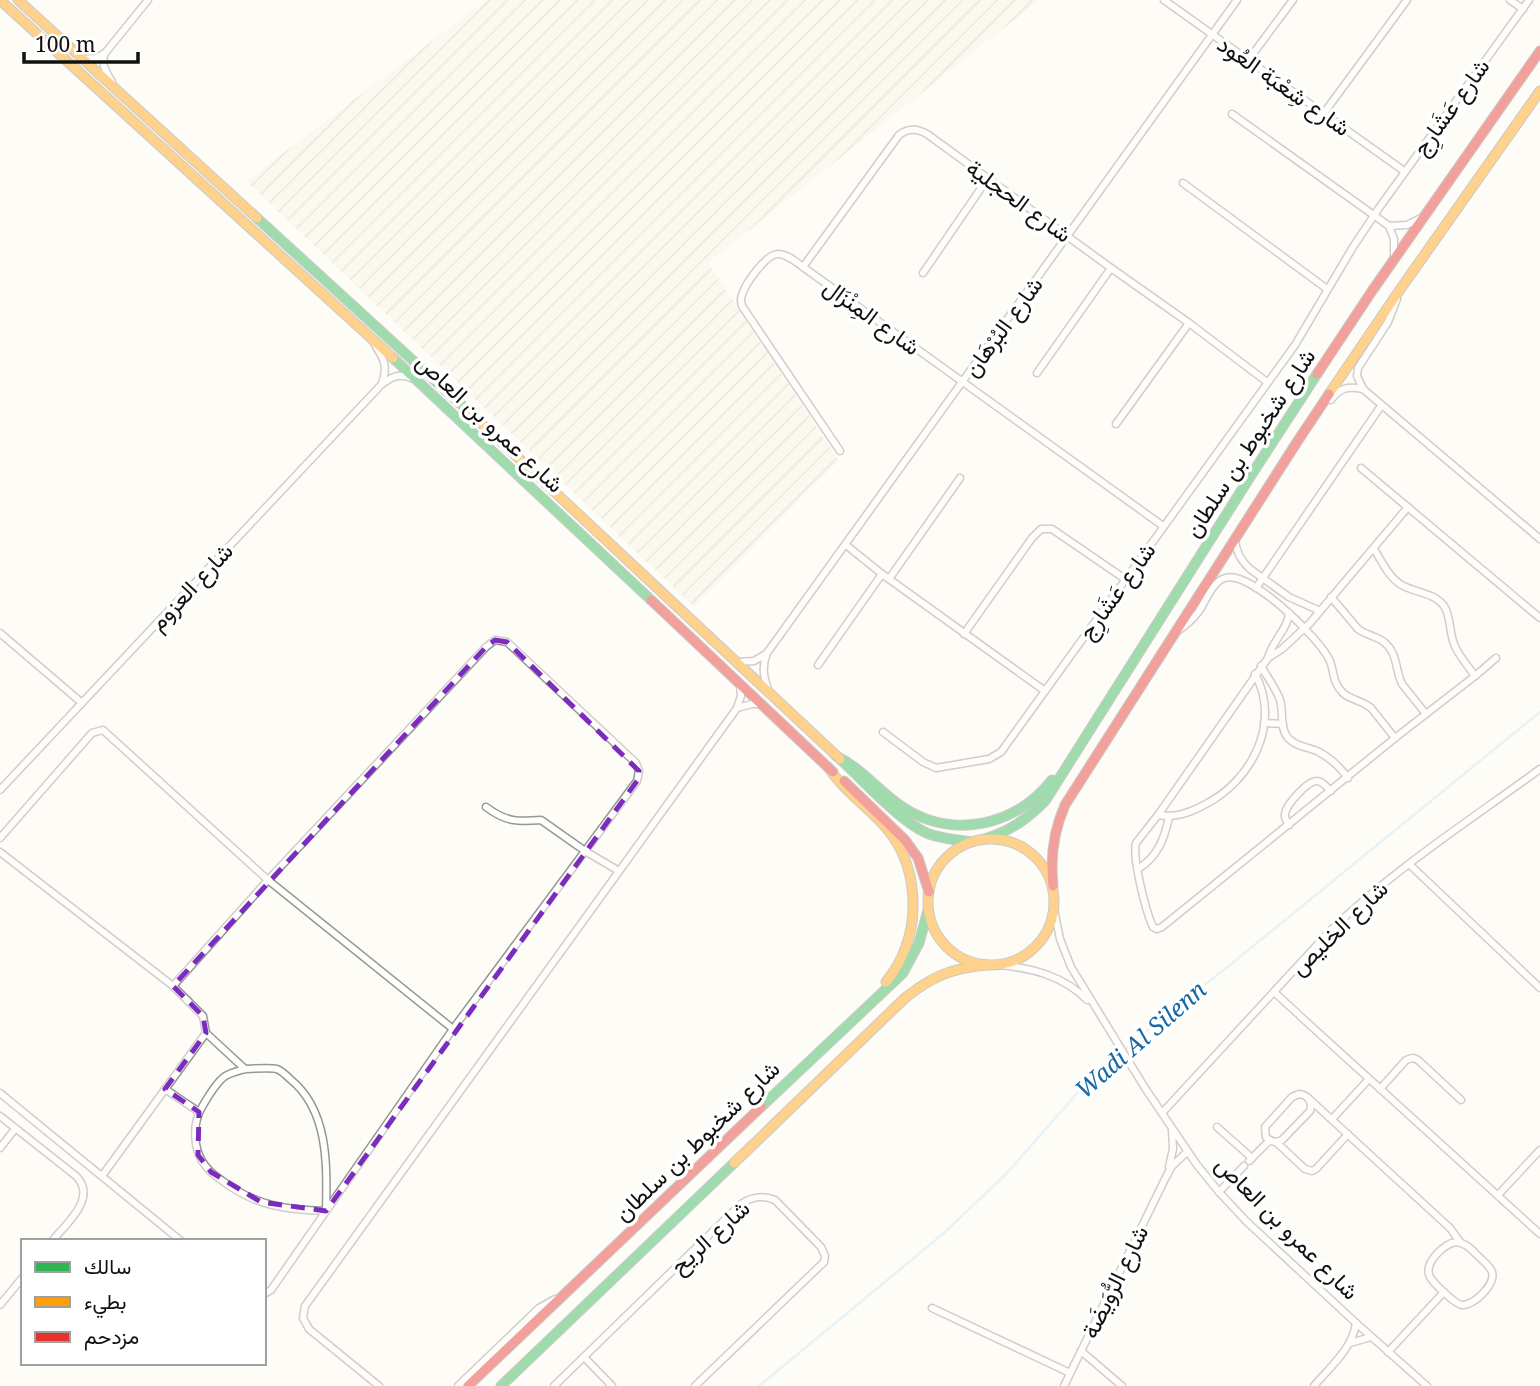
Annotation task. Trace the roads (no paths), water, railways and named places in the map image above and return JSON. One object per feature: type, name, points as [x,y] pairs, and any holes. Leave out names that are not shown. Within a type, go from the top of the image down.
[{"type":"main road","name":"شارع عمرو بن العاص","points":[[0,0],[425,387],[905,840],[918,858],[929,892]]},
{"type":"main road","name":"شارع عمرو بن العاص","points":[[18,0],[426,372],[836,756],[917,828],[934,835],[972,842]]},
{"type":"main road","name":"شارع شخبوط بن سلطان","points":[[984,839],[1016,826],[1045,801],[1250,477],[1427,211],[1540,51]]},
{"type":"main road","name":"شارع شخبوط بن سلطان","points":[[1053,886],[1051,848],[1058,819],[1072,793],[1297,442],[1540,91]]},
{"type":"main road","points":[[836,756],[851,764],[902,807],[920,817],[960,824],[1003,818],[1029,804],[1048,785],[1102,702],[1120,682]]},
{"type":"main road","points":[[823,1048],[830,1036],[894,972],[907,945],[912,917],[910,877],[902,852],[885,827],[840,784],[828,767]]},
{"type":"main road","points":[[1002,839],[1019,845],[1034,856],[1046,870],[1053,886],[1054,909],[1050,925],[1042,940],[1030,952],[1016,960],[999,965],[969,961],[954,953],[941,941],[932,926],[928,910],[931,881],[947,857],[972,842],[1002,839]]},
{"type":"main road","name":"شارع شخبوط بن سلطان","points":[[468,1386],[903,973],[919,945],[928,910]]},
{"type":"main road","name":"شارع شخبوط بن سلطان","points":[[501,1386],[905,998],[925,982],[944,972],[986,965]]},
{"type":"street","points":[[114,88],[103,59],[148,0]]},
{"type":"street","name":"شارع شِعْبَة العُود","points":[[1164,0],[1404,171]]},
{"type":"street","name":"شارع البُرْهَان","points":[[767,653],[1237,0]]},
{"type":"street","points":[[1249,60],[1293,0]]},
{"type":"street","points":[[1324,113],[1407,0]]},
{"type":"street","points":[[1510,0],[1523,9]]},
{"type":"street","name":"شارع عَشَارِج","points":[[883,732],[931,767],[941,768],[989,760],[1001,752],[1295,345],[1327,289],[1404,171],[1529,0]]},
{"type":"street","points":[[82,59],[97,58],[106,52]]},
{"type":"street","points":[[1231,114],[1389,226],[1394,241],[1393,261]]},
{"type":"street","name":"شارع الحجلية","points":[[803,267],[900,135],[915,129],[923,131],[1268,382]]},
{"type":"street","points":[[923,273],[988,178]]},
{"type":"street","points":[[1183,183],[1327,289]]},
{"type":"street","points":[[1389,226],[1407,225],[1427,211]]},
{"type":"street","name":"شارع المِنْزَال","points":[[841,451],[741,303],[745,288],[773,254],[783,254],[803,267],[1163,526]]},
{"type":"street","points":[[1037,373],[1111,268]]},
{"type":"street","points":[[1399,291],[1388,322],[1358,368],[1357,376],[1363,389],[1540,539]]},
{"type":"street","points":[[1116,424],[1189,323]]},
{"type":"street","points":[[373,341],[386,365],[381,385]]},
{"type":"street","points":[[381,385],[392,377],[404,375],[425,387]]},
{"type":"street","name":"شارع العزوم","points":[[0,790],[381,385]]},
{"type":"street","points":[[1297,442],[1339,390],[1348,387],[1363,389]]},
{"type":"street","points":[[1256,588],[1381,406]]},
{"type":"street","points":[[1361,468],[1540,618]]},
{"type":"street","points":[[889,579],[960,478]]},
{"type":"street","points":[[1268,657],[1282,649],[1304,629],[1408,507]]},
{"type":"street","points":[[964,634],[1041,529],[1052,529],[1125,579]]},
{"type":"street","points":[[1235,540],[1241,559],[1250,569],[1294,599],[1320,611]]},
{"type":"street","points":[[846,545],[1045,691]]},
{"type":"street","points":[[1374,549],[1400,584],[1443,604],[1456,649],[1475,676]]},
{"type":"street","points":[[818,664],[882,574]]},
{"type":"street","points":[[1175,633],[1193,618],[1214,587],[1223,579],[1235,578],[1256,588],[1287,612],[1329,659],[1332,675],[1342,692],[1371,708],[1395,738]]},
{"type":"street","points":[[1331,597],[1358,629],[1390,648],[1402,684],[1426,714]]},
{"type":"street","points":[[1294,599],[1287,612],[1287,622],[1273,642],[1268,657],[1136,843],[1134,849],[1138,869],[1151,925],[1155,928],[1160,928],[1496,658]]},
{"type":"street","points":[[0,633],[82,702]]},
{"type":"street","points":[[173,985],[268,880],[495,640],[507,642],[636,763],[639,771],[637,781],[453,1029],[271,1290],[266,1293]]},
{"type":"street","points":[[738,662],[754,661],[767,653]]},
{"type":"street","points":[[767,653],[763,666],[769,692]]},
{"type":"street","points":[[1261,666],[1279,696],[1283,724],[1289,739],[1326,757],[1348,778]]},
{"type":"street","points":[[1158,815],[1183,815],[1197,809],[1222,795],[1242,775],[1254,757],[1264,723],[1263,694],[1255,674]]},
{"type":"street","points":[[379,1386],[309,1329],[303,1318],[305,1306],[737,708],[741,696],[740,683]]},
{"type":"street","points":[[737,708],[762,704]]},
{"type":"street","points":[[1264,723],[1283,724]]},
{"type":"street","points":[[0,838],[92,733],[103,730],[268,880],[453,1029]]},
{"type":"street","name":"شارع الخليص","points":[[1162,1113],[1338,923],[1373,891],[1540,769]]},
{"type":"street","points":[[1289,825],[1285,817],[1286,809],[1306,786],[1317,781],[1331,791]]},
{"type":"street","points":[[486,807],[496,814],[519,822],[541,820],[619,871]]},
{"type":"street","points":[[1138,869],[1154,856],[1161,846],[1169,817]]},
{"type":"street","points":[[0,852],[173,985],[204,1016],[206,1033],[245,1069]]},
{"type":"street","points":[[1409,864],[1540,988]]},
{"type":"street","name":"شارع عمرو بن العاص","points":[[1054,909],[1059,939],[1071,967],[1171,1128],[1219,1192],[1246,1221],[1427,1386]]},
{"type":"street","name":"شارع عمرو بن العاص","points":[[999,965],[1035,970],[1052,976],[1083,995],[1096,1009]]},
{"type":"street","points":[[1274,992],[1538,1229]]},
{"type":"street","points":[[102,1176],[206,1033]]},
{"type":"street","points":[[1380,1089],[1406,1060],[1413,1058],[1461,1101]]},
{"type":"street","points":[[245,1069],[278,1069],[296,1084],[308,1100],[322,1130],[327,1177],[326,1211],[292,1210],[240,1194],[211,1172],[198,1155],[194,1131],[199,1112],[225,1076],[245,1069]]},
{"type":"street","points":[[1332,1119],[1369,1079]]},
{"type":"street","points":[[165,1089],[199,1112]]},
{"type":"street","points":[[0,1093],[179,1239]]},
{"type":"street","points":[[1348,1134],[1312,1171],[1305,1169],[1265,1134],[1267,1124],[1296,1095],[1302,1094],[1332,1119],[1450,1228],[1460,1242]]},
{"type":"street","points":[[1219,1192],[1273,1141],[1282,1140],[1310,1111],[1311,1102],[1307,1097]]},
{"type":"street","points":[[0,1116],[76,1176],[84,1188],[82,1203],[54,1239]]},
{"type":"street","points":[[1217,1127],[1249,1162]]},
{"type":"street","name":"شارع الرُّوَيضَة","points":[[1165,1179],[1173,1150],[1171,1128]]},
{"type":"street","points":[[0,1148],[15,1129]]},
{"type":"street","points":[[1498,1195],[1540,1150]]},
{"type":"street","name":"شارع الرُّوَيضَة","points":[[1064,1386],[1165,1179],[1172,1166],[1188,1152]]},
{"type":"street","name":"شارع الريح","points":[[554,1386],[741,1204],[754,1197],[775,1200],[821,1247],[825,1256],[824,1262],[695,1386]]},
{"type":"street","points":[[1460,1242],[1466,1244],[1488,1265],[1493,1275],[1492,1281],[1474,1302],[1468,1305],[1458,1304],[1444,1292],[1431,1279],[1429,1266],[1447,1245],[1460,1242]]},
{"type":"street","points":[[0,1305],[21,1279]]},
{"type":"street","points":[[1388,1352],[1444,1292]]},
{"type":"street","points":[[457,1386],[539,1308],[560,1298]]},
{"type":"street","points":[[932,1308],[1070,1373]]},
{"type":"street","points":[[1314,1386],[1350,1343],[1356,1323]]},
{"type":"street","points":[[1350,1343],[1371,1337]]},
{"type":"street","points":[[1081,1351],[1122,1386]]},
{"type":"street","points":[[584,1357],[612,1386]]},
{"type":"waterway","name":"Wadi Al Silenn","points":[[759,1386],[944,1233],[1007,1173],[1080,1090],[1158,1021],[1540,712]]}]
